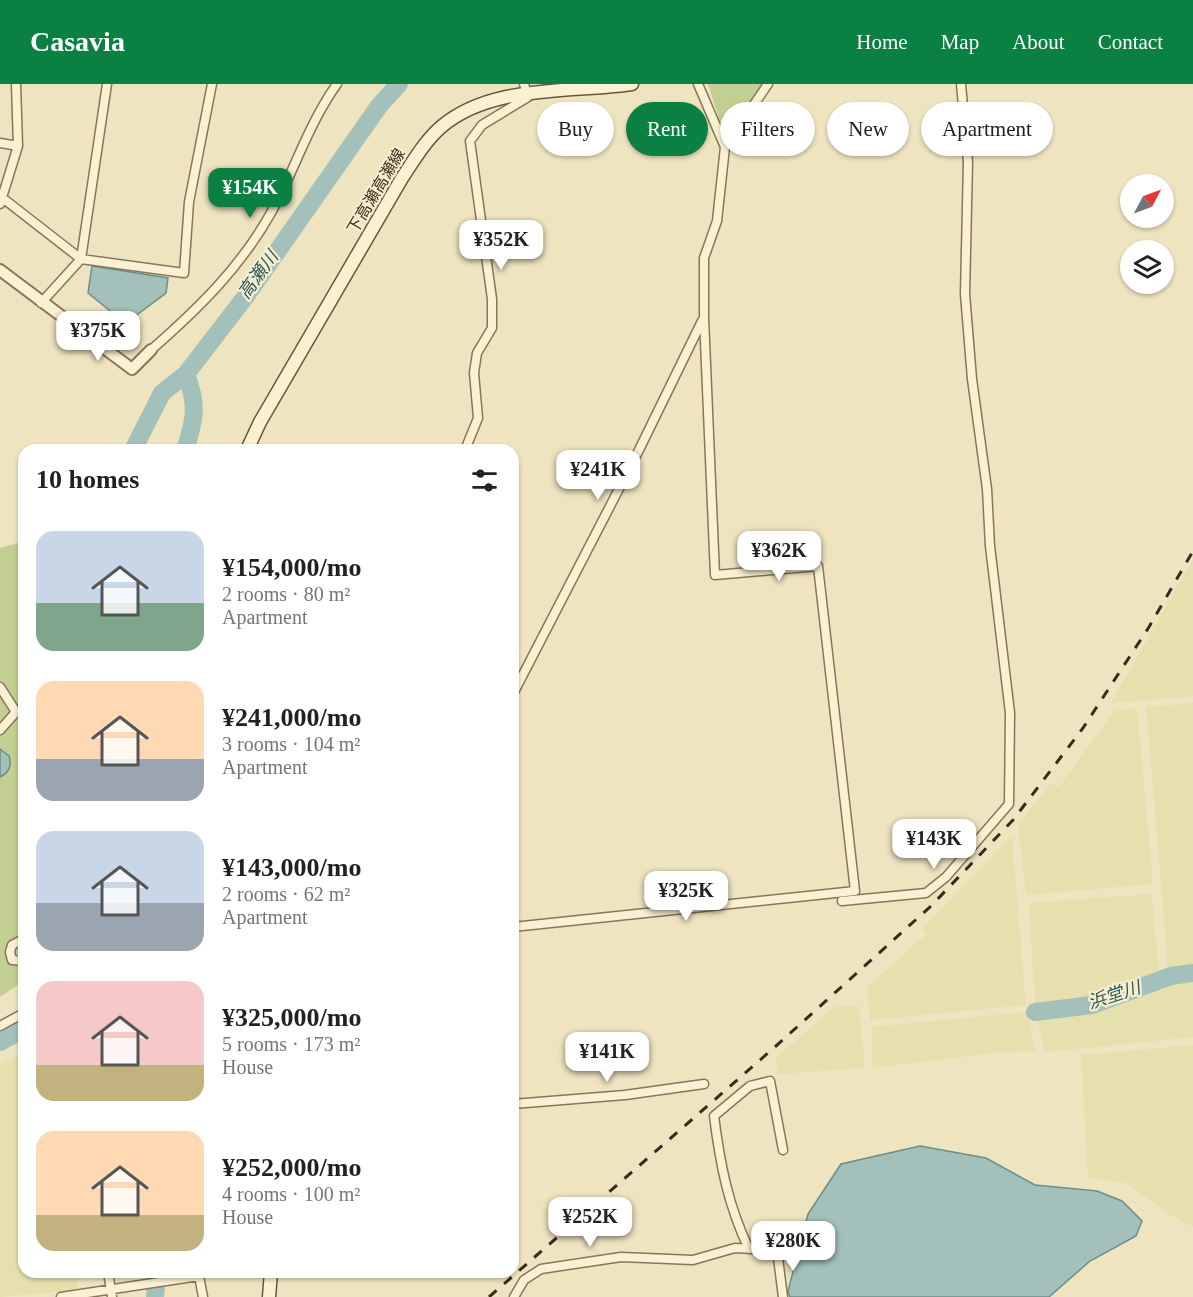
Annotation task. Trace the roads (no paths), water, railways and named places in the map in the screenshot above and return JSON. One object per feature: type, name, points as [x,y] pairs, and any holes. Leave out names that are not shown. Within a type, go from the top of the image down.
[{"type":"main road","name":"下高瀬高瀬線","points":[[250,444],[260,422],[402,178],[428,140],[443,124],[462,112],[525,88],[632,84]]},
{"type":"main road","points":[[269,1297],[271,1278]]},
{"type":"street","points":[[16,84],[18,146],[1,200],[81,259],[184,273],[189,202],[212,84]]},
{"type":"street","points":[[41,303],[81,259],[107,84]]},
{"type":"street","points":[[0,270],[41,303],[132,369],[202,305],[229,274],[271,212],[315,117],[337,84]]},
{"type":"street","points":[[699,84],[720,135]]},
{"type":"street","points":[[756,102],[768,84]]},
{"type":"street","points":[[843,901],[926,893],[946,877],[1009,804],[1010,713],[990,546],[987,489],[972,379],[965,294],[968,162],[961,84]]},
{"type":"street","points":[[467,444],[478,418],[474,372],[477,353],[492,328],[492,299],[470,141],[482,125],[528,97],[525,88]]},
{"type":"street","points":[[0,143],[18,146]]},
{"type":"street","points":[[519,926],[855,891],[818,566],[715,575],[711,548],[704,258],[717,221],[724,156]]},
{"type":"street","points":[[519,682],[638,452],[704,318]]},
{"type":"street","points":[[0,687],[16,712],[0,730]]},
{"type":"street","points":[[18,942],[12,945],[10,952],[12,960],[18,960]]},
{"type":"street","points":[[0,1026],[18,1016]]},
{"type":"street","points":[[749,1249],[735,1219],[722,1175],[714,1116],[750,1086],[770,1081],[783,1150]]},
{"type":"street","points":[[519,1104],[625,1095],[704,1084]]},
{"type":"street","points":[[514,1297],[524,1280],[541,1269],[621,1257],[693,1260],[735,1248],[777,1250],[783,1297]]},
{"type":"street","points":[[109,1278],[113,1293]]},
{"type":"street","points":[[62,1297],[113,1293],[190,1278]]},
{"type":"street","points":[[200,1278],[203,1297]]},
{"type":"water","points":[[92,266],[168,278],[166,293],[134,317],[114,314],[88,293]]},
{"type":"water","points":[[0,749],[9,756],[10,763],[8,771],[0,777]]},
{"type":"water","points":[[920,1146],[986,1158],[1035,1185],[1097,1191],[1122,1201],[1142,1221],[1136,1236],[1090,1261],[1049,1297],[790,1297],[788,1291],[808,1214],[841,1164]]},
{"type":"waterway","name":"高瀬川","points":[[136,444],[162,393],[186,374],[246,296],[379,106],[399,84]]},
{"type":"waterway","name":"高瀬川","points":[[186,374],[194,404],[187,444]]},
{"type":"waterway","name":"浜堂川","points":[[1035,1012],[1092,1005],[1171,976],[1193,973]]},
{"type":"waterway","points":[[0,1042],[18,1032]]},
{"type":"waterway","name":"高瀬川","points":[[155,1297],[157,1278]]},
{"type":"railway","points":[[519,1271],[776,1046],[931,906],[1013,820],[1083,728],[1149,627],[1193,551]]},
{"type":"railway","points":[[489,1297],[511,1278]]}]
